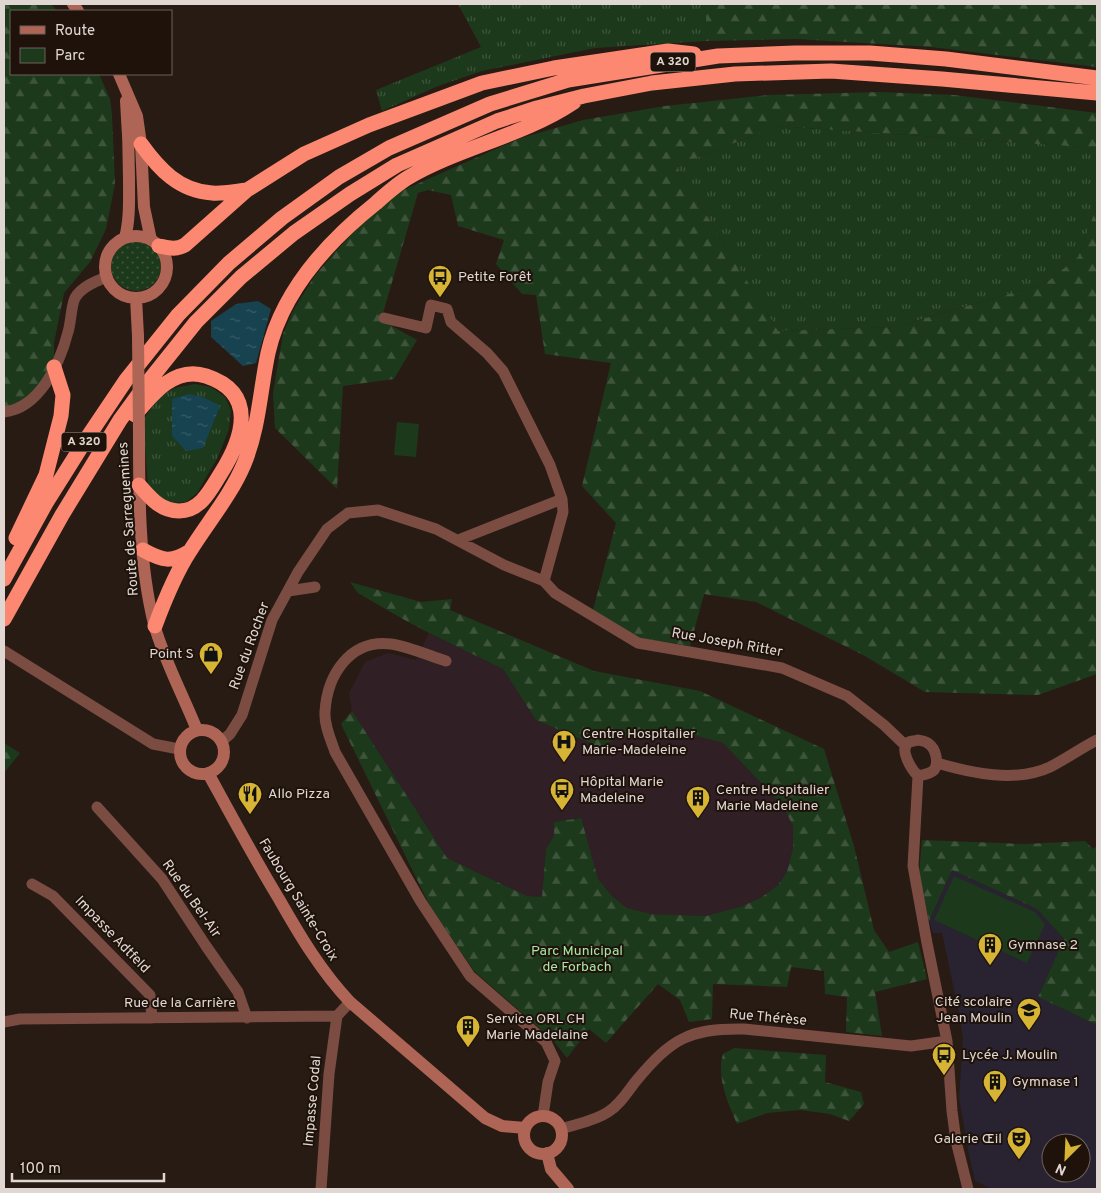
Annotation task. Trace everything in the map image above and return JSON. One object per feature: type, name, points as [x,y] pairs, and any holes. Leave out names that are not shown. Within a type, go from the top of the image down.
[{"type":"highway","points":[[155,243],[171,248],[179,248],[247,190],[304,154],[369,125],[482,83],[554,68],[668,51],[718,56]]},
{"type":"highway","name":"A 320","points":[[4,579],[51,495],[126,380],[178,315],[229,263],[282,218],[339,177],[389,148],[490,104],[568,80],[718,56],[794,53],[946,58],[1097,78]]},
{"type":"highway","name":"A 320","points":[[4,619],[62,515],[120,420],[196,322],[241,277],[302,227],[397,164],[497,121],[537,108],[584,96],[652,83],[735,74],[831,72],[961,80],[1097,93]]},
{"type":"highway","points":[[155,626],[170,586],[190,551],[235,483],[244,463],[257,426],[266,362],[276,325],[286,303],[310,266],[355,220],[408,178],[448,159],[554,116],[584,96]]},
{"type":"highway","points":[[135,143],[168,176],[182,186],[196,191],[213,193],[247,190]]},
{"type":"highway","points":[[4,563],[46,475],[61,416],[63,395],[54,367]]},
{"type":"highway","points":[[120,420],[134,416],[156,389],[181,375],[197,373],[216,379],[231,390],[240,406],[242,424],[238,440],[229,460],[205,498],[192,509],[179,512],[164,509],[153,501],[139,485]]},
{"type":"highway","points":[[144,550],[156,557],[167,560],[177,559],[190,551]]},
{"type":"main road","points":[[119,75],[137,116],[129,217],[125,238]]},
{"type":"main road","points":[[135,143],[144,207],[155,243],[165,254],[167,264],[166,275],[162,284],[146,296],[136,298],[118,292],[111,285],[105,267],[110,249],[117,242],[125,238],[138,236],[155,243]]},
{"type":"main road","name":"Route de Sarreguemines","points":[[136,298],[139,485],[149,600],[155,626],[166,658],[197,730]]},
{"type":"main road","points":[[197,730],[207,730],[216,734],[222,741],[224,754],[219,766],[208,773],[197,774],[188,769],[181,760],[179,749],[185,736],[197,730]]},
{"type":"main road","name":"Faubourg Sainte-Croix","points":[[208,773],[310,952],[350,1002],[485,1118],[502,1126],[525,1128]]},
{"type":"main road","points":[[543,1116],[553,1119],[561,1129],[562,1137],[554,1150],[547,1153],[537,1153],[529,1147],[524,1138],[525,1128],[534,1118],[543,1116]]},
{"type":"main road","points":[[547,1153],[551,1169],[568,1189]]},
{"type":"street","points":[[4,412],[10,411],[31,400],[62,354],[75,298],[90,284],[107,277]]},
{"type":"street","points":[[384,318],[426,328],[431,305],[447,309],[451,322],[487,353],[503,371],[550,465],[562,499],[564,512],[544,581]]},
{"type":"street","points":[[458,540],[562,499]]},
{"type":"street","name":"Rue du Rocher","points":[[222,741],[230,734],[242,715],[272,620],[298,572],[327,529],[348,513],[378,510],[436,529],[504,565],[544,581],[555,593],[638,643]]},
{"type":"street","points":[[288,591],[315,587],[298,572]]},
{"type":"street","name":"Rue Joseph Ritter","points":[[638,643],[782,668],[847,696],[884,725],[906,746]]},
{"type":"street","points":[[446,662],[392,644],[375,644],[357,650],[336,669],[331,682],[325,712],[328,731],[335,752],[421,902],[470,976],[546,1042],[555,1061],[548,1082],[543,1116]]},
{"type":"street","points":[[4,652],[153,744],[179,749]]},
{"type":"street","points":[[918,740],[931,745],[936,753],[937,763],[934,770],[929,774],[918,776],[912,771],[906,754],[906,746],[909,742],[918,740]]},
{"type":"street","points":[[937,763],[958,769],[999,775],[1026,774],[1051,767],[1097,740]]},
{"type":"street","points":[[918,776],[913,866],[948,1041],[952,1112],[956,1141],[968,1189]]},
{"type":"street","name":"Rue du Bel-Air","points":[[97,807],[162,879],[238,992],[247,1018]]},
{"type":"street","name":"Impasse Adtfeld","points":[[32,884],[53,896],[150,995],[152,1018]]},
{"type":"street","points":[[337,1016],[350,1002]]},
{"type":"street","name":"Rue de la Carrière","points":[[4,1022],[20,1019],[337,1016]]},
{"type":"street","name":"Impasse Codal","points":[[321,1189],[330,1074],[337,1016]]},
{"type":"street","name":"Rue Thérèse","points":[[561,1129],[608,1112],[617,1104],[650,1064],[668,1048],[689,1035],[700,1032],[725,1028],[744,1029],[910,1046],[948,1041]]},
{"type":"shaded area","name":"Centre Hospitalier Marie-Madeleine","points":[[429,633],[503,669],[536,720],[599,747],[624,736],[682,732],[723,743],[783,806],[793,826],[793,848],[787,872],[778,885],[762,897],[743,906],[706,916],[651,914],[627,908],[612,896],[598,879],[580,818],[554,822],[554,836],[546,849],[542,897],[527,896],[447,858],[352,711],[349,693],[365,662],[388,653],[416,660]]},
{"type":"shaded area","name":"Cité scolaire Jean Moulin","points":[[952,870],[1037,909],[1064,939],[1038,997],[1097,1025],[1097,1189],[992,1189],[975,1181],[959,1098],[963,1038],[942,933],[933,933],[929,921]]},
{"type":"green space","points":[[4,4],[51,4],[56,10],[10,10],[10,75],[99,75],[110,99],[115,184],[106,229],[90,262],[64,293],[54,343],[54,367],[31,400],[4,412]]},
{"type":"green space","points":[[458,4],[701,4],[706,10],[706,41],[595,48],[482,71],[438,86],[382,111],[376,90],[481,47]]},
{"type":"green space","points":[[701,4],[1097,4],[1097,67],[931,47],[796,39],[706,41],[706,10]]},
{"type":"green space","points":[[880,92],[954,95],[1097,113],[1097,158],[1083,147],[777,126],[676,166],[778,331],[895,327],[1046,283],[1078,257],[1097,206],[1097,674],[1038,695],[925,692],[865,656],[756,602],[704,594],[690,646],[640,638],[593,610],[616,523],[582,486],[611,363],[545,354],[536,295],[522,294],[496,264],[504,240],[458,226],[451,195],[428,190],[418,193],[381,320],[417,340],[394,379],[343,386],[337,489],[275,428],[273,393],[283,334],[294,309],[314,277],[337,250],[360,225],[399,192],[521,138],[583,120],[665,106],[768,95]]},
{"type":"green space","points":[[777,126],[1084,147],[1097,158],[1097,206],[1078,257],[1046,283],[895,327],[778,331],[676,166]]},
{"type":"green space","points":[[136,241],[146,243],[154,248],[159,256],[161,266],[159,276],[154,284],[146,289],[136,291],[126,289],[118,284],[113,276],[111,266],[113,256],[118,248],[126,243]]},
{"type":"green space","points":[[195,384],[211,387],[225,397],[231,410],[229,429],[218,457],[197,493],[186,502],[172,503],[160,500],[148,486],[143,420],[162,393]]},
{"type":"green space","points":[[397,422],[419,424],[416,457],[394,455]]},
{"type":"green space","name":"Parc Municipal de Forbach","points":[[350,582],[421,602],[452,599],[450,610],[594,671],[700,691],[824,749],[854,846],[874,930],[889,952],[918,942],[927,979],[875,992],[882,1036],[846,1032],[847,997],[825,994],[824,971],[791,967],[787,987],[713,984],[712,1019],[689,1022],[680,1000],[658,984],[606,1043],[589,1029],[567,1058],[552,1039],[474,971],[430,906],[341,724],[352,711],[447,858],[527,896],[542,897],[546,849],[554,836],[554,822],[581,818],[598,879],[612,896],[627,908],[651,914],[706,916],[743,906],[762,897],[778,885],[787,872],[793,848],[793,826],[783,806],[723,743],[682,732],[624,736],[599,747],[536,720],[503,669],[401,618],[358,593]]},
{"type":"green space","points":[[4,743],[20,753],[4,773]]},
{"type":"green space","points":[[922,840],[1025,844],[1085,841],[1093,849],[1097,846],[1097,1025],[1038,997],[1064,939],[1037,909],[952,870],[929,921],[919,873]]},
{"type":"green space","points":[[954,876],[1035,912],[1045,924],[1027,963],[934,920]]},
{"type":"green space","points":[[734,1048],[826,1055],[825,1082],[861,1092],[864,1104],[849,1121],[830,1114],[800,1110],[767,1113],[737,1124],[724,1090],[721,1072],[723,1054]]},
{"type":"water","points":[[258,301],[271,309],[256,363],[243,366],[211,337],[211,321],[236,304]]},
{"type":"water","points":[[189,394],[203,397],[220,406],[203,448],[186,451],[172,436],[172,399]]},
{"type":"place","name":"Petite Forêt","points":[[440,298]]},
{"type":"place","name":"Point S","points":[[211,675]]},
{"type":"place","name":"Centre Hospitalier Marie-Madeleine","points":[[564,763]]},
{"type":"place","name":"Hôpital Marie Madeleine","points":[[562,811]]},
{"type":"place","name":"Allo Pizza","points":[[250,815]]},
{"type":"place","name":"Centre Hospitalier Marie Madeleine","points":[[698,819]]},
{"type":"place","name":"Gymnase 2","points":[[990,966]]},
{"type":"place","name":"Cité scolaire Jean Moulin","points":[[1029,1031]]},
{"type":"place","name":"Service ORL CH Marie Madelaine","points":[[468,1048]]},
{"type":"place","name":"Lycée J. Moulin","points":[[944,1076]]},
{"type":"place","name":"Gymnase 1","points":[[995,1103]]},
{"type":"place","name":"Galerie Œil","points":[[1019,1160]]}]
